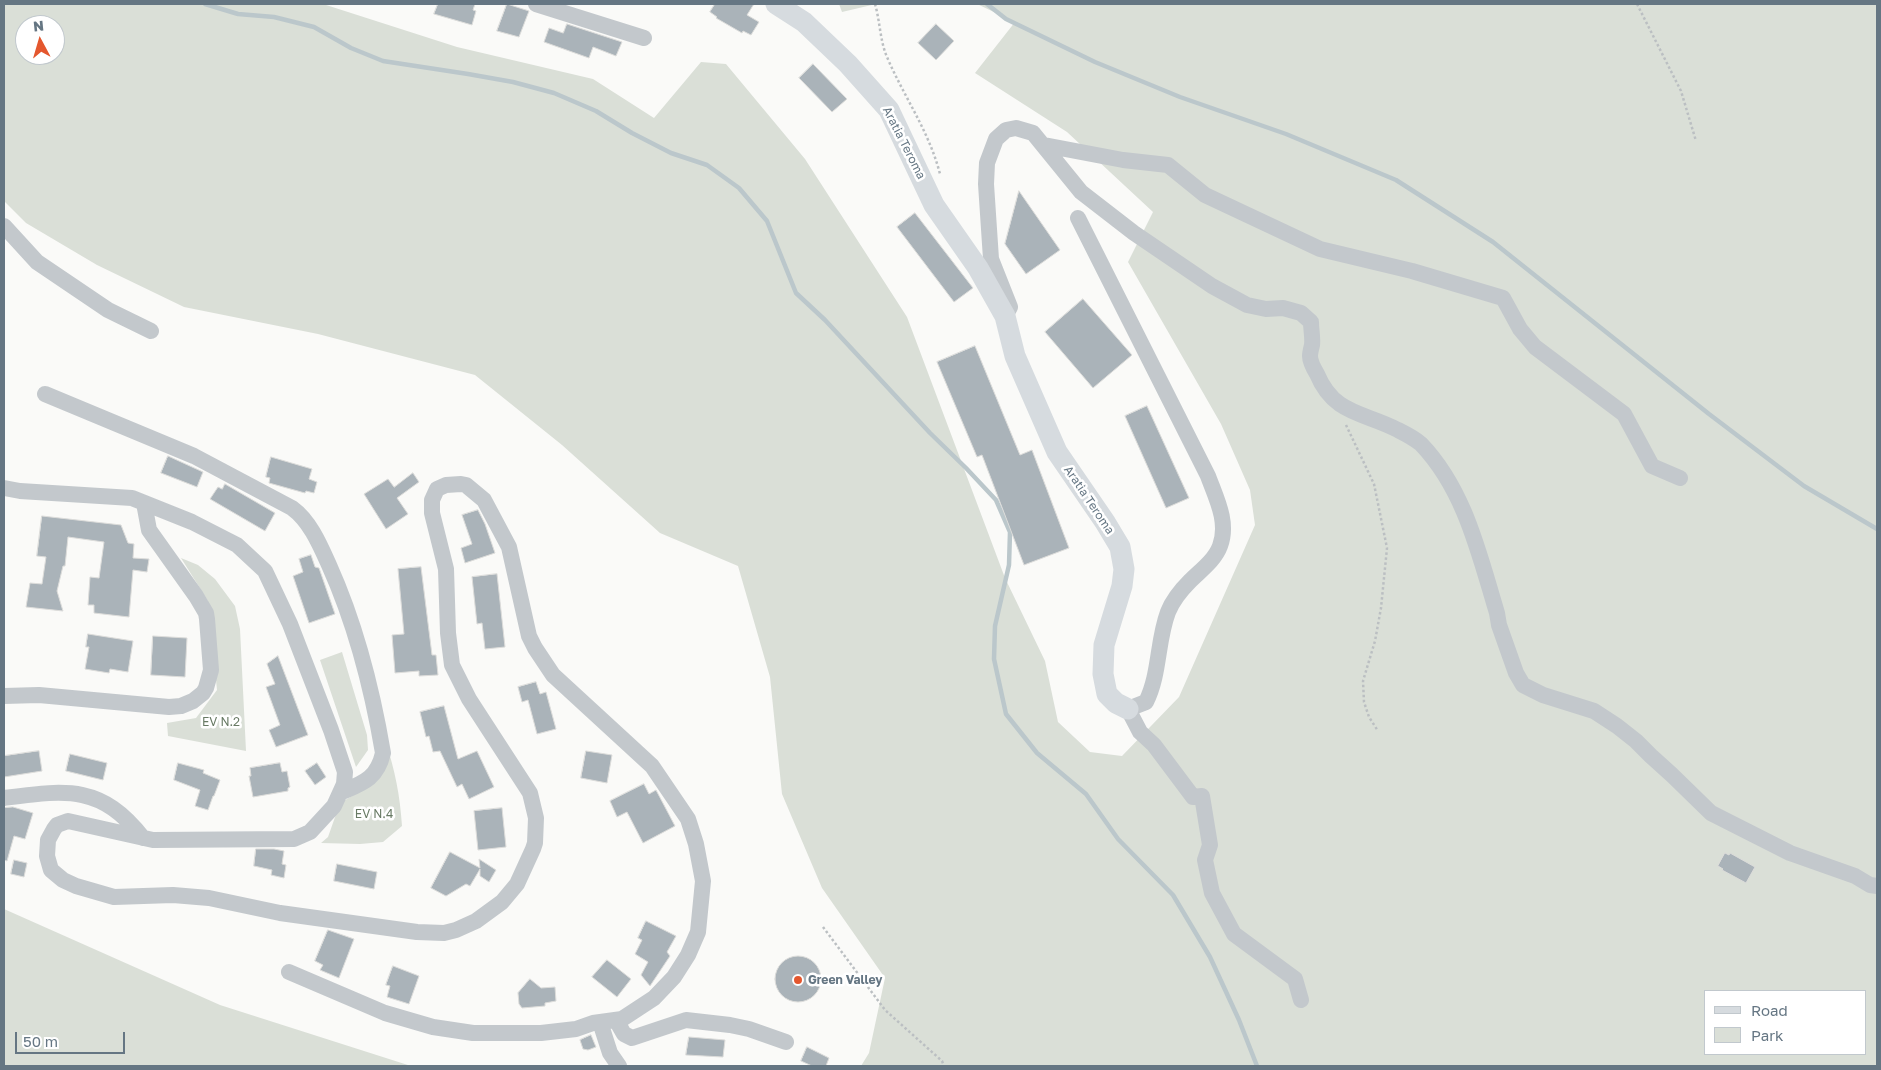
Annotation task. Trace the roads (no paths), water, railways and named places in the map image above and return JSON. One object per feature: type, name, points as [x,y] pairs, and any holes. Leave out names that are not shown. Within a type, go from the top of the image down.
[{"type":"main road","name":"Aratia Teroma","points":[[776,4],[804,22],[848,64],[889,110],[934,205],[978,268],[1005,316],[1015,356],[1057,452],[1120,547],[1124,569],[1122,586],[1104,645],[1103,674],[1107,694],[1116,703],[1128,709]]},
{"type":"street","points":[[536,4],[644,38]]},
{"type":"street","points":[[1005,316],[1010,307],[991,259],[987,216],[987,163],[996,139],[1006,130],[1016,128],[1033,133],[1080,192],[1134,233],[1212,286],[1247,305],[1283,308],[1301,313],[1311,322],[1312,344],[1310,358],[1319,380],[1331,397],[1341,407],[1383,422],[1411,436],[1420,443],[1437,463],[1450,484],[1470,526],[1499,625],[1516,673],[1523,685],[1543,695],[1594,711],[1617,726],[1672,774],[1710,813],[1790,853],[1856,876],[1870,885],[1877,886]]},
{"type":"street","points":[[1044,145],[1123,160],[1168,165],[1205,195],[1320,249],[1412,271],[1503,298],[1520,329],[1535,347],[1624,414],[1652,466],[1680,478]]},
{"type":"street","points":[[1078,218],[1208,476],[1221,510],[1224,530],[1220,547],[1186,585],[1168,610],[1160,636],[1152,690],[1146,702],[1128,709]]},
{"type":"street","points":[[4,226],[37,262],[108,310],[151,331]]},
{"type":"street","points":[[45,394],[194,456],[292,508],[309,527],[320,544],[348,609],[365,666],[383,752],[380,764],[370,780],[340,793]]},
{"type":"street","points":[[4,488],[20,491],[126,497],[192,522],[237,545],[266,571],[290,624],[344,766],[345,778],[334,806],[304,836],[294,839],[152,840],[108,831],[73,821],[62,822],[57,825],[48,840],[48,856],[51,870],[63,880],[114,898],[173,895],[209,898],[280,913],[417,932],[444,933],[456,930],[476,921],[502,902],[517,884],[533,849],[536,818],[530,793],[469,699],[452,665],[448,633],[446,569],[435,526],[432,500],[437,489],[441,486],[456,484],[466,485],[484,500],[506,540],[529,636],[534,648],[553,675],[652,766],[688,819],[696,844],[702,881],[701,913],[698,932],[685,961],[674,976],[654,998],[622,1019],[576,1029],[542,1033],[473,1033],[443,1030],[385,1012],[290,972]]},
{"type":"street","points":[[4,696],[39,695],[169,707],[188,704],[203,693],[211,670],[206,613],[149,530],[144,503]]},
{"type":"street","name":"Aratia Teroma","points":[[1128,709],[1140,732],[1154,745],[1193,797],[1202,796],[1210,844],[1205,860],[1210,885],[1212,893],[1234,934],[1296,979],[1301,1000]]},
{"type":"street","points":[[4,798],[31,794],[79,793],[103,802],[115,809],[132,823],[143,838]]},
{"type":"street","points":[[608,1021],[632,1038],[686,1020],[749,1029],[786,1042]]},
{"type":"street","points":[[608,1021],[610,1053],[619,1066]]},
{"type":"waterway","points":[[205,4],[238,14],[274,17],[314,27],[351,48],[383,61],[513,82],[554,93],[596,111],[632,133],[671,153],[707,165],[739,188],[767,221],[796,293],[825,320],[930,433],[996,500],[1010,532],[1009,565],[995,626],[994,659],[1006,714],[1037,753],[1086,794],[1118,839],[1173,895],[1210,957],[1239,1020],[1257,1066]]},
{"type":"waterway","points":[[987,4],[1006,19],[1095,62],[1180,97],[1286,134],[1396,180],[1493,242],[1709,414],[1804,486],[1877,529]]},
{"type":"place","name":"Green Valley","points":[[798,980]]},
{"type":"park label","name":"EV N.2","points":[[221,722]]},
{"type":"park label","name":"EV N.4","points":[[374,814]]}]
